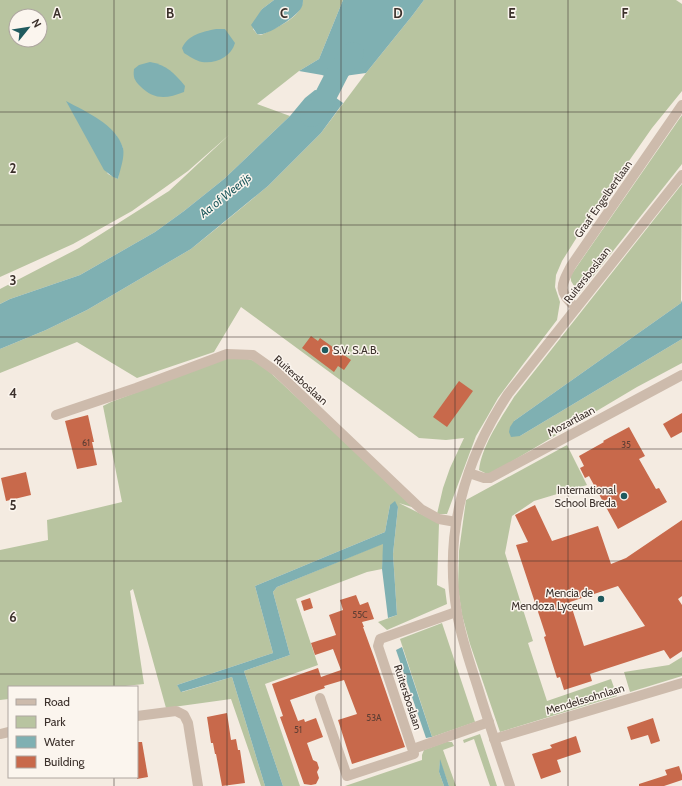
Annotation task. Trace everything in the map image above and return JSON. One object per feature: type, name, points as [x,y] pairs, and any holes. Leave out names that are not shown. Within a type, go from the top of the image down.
[{"type":"street","name":"Graaf Engelbertlaan","points":[[576,308],[565,298],[563,290],[563,282],[571,266],[682,105]]},
{"type":"street","name":"Ruitersboslaan","points":[[510,786],[464,643],[456,612],[453,571],[456,522],[461,496],[484,435],[500,406],[682,175]]},
{"type":"street","name":"Ruitersboslaan","points":[[56,415],[136,388],[227,354],[253,355],[277,372],[421,509],[439,519],[456,522]]},
{"type":"street","name":"Mozartlaan","points":[[469,473],[484,478],[490,478],[682,375]]},
{"type":"street","name":"Ruitersboslaan","points":[[413,749],[378,646],[380,639],[456,612]]},
{"type":"street","name":"Mendelssohnlaan","points":[[494,739],[682,682]]},
{"type":"street","points":[[320,698],[347,776],[414,754],[413,749],[489,722]]},
{"type":"street","points":[[138,716],[176,711],[184,715],[188,723],[198,786]]},
{"type":"green space","points":[[0,0],[274,0],[262,9],[253,29],[257,34],[261,35],[280,26],[293,17],[298,12],[303,0],[343,0],[319,59],[299,71],[257,104],[290,116],[224,179],[155,232],[80,275],[10,299],[0,304],[0,289],[79,248],[169,191],[230,134],[188,171],[132,211],[73,244],[0,277]],"holes":[[[67,102],[116,135],[123,148],[118,179],[108,174]]]},
{"type":"green space","points":[[424,0],[676,0],[682,4],[682,91],[652,128],[589,218],[562,261],[556,275],[555,287],[560,302],[557,320],[498,398],[476,436],[447,514],[437,514],[443,488],[450,468],[464,438],[446,440],[419,438],[241,307],[214,352],[137,378],[77,342],[0,373],[0,349],[46,330],[87,310],[191,249],[268,186],[321,133]]},
{"type":"green space","points":[[682,115],[682,164],[579,294],[571,281],[571,275]]},
{"type":"green space","points":[[682,184],[681,303],[514,421],[520,436],[682,339],[682,363],[637,387],[489,475],[479,470],[488,441],[514,397]]},
{"type":"green space","points":[[241,357],[259,362],[415,508],[399,503],[439,523],[437,585],[445,589],[447,604],[387,630],[378,622],[397,615],[393,554],[398,507],[390,505],[385,532],[255,586],[273,653],[177,685],[182,692],[232,677],[265,786],[261,786],[231,699],[166,708],[133,589],[130,591],[144,684],[125,686],[8,686],[8,699],[0,700],[0,550],[48,540],[47,520],[122,502],[103,406],[227,358]]},
{"type":"green space","points":[[567,445],[587,485],[534,501],[512,516],[505,553],[533,641],[528,643],[547,701],[611,679],[617,696],[500,732],[470,644],[462,615],[458,588],[459,551],[466,500]]},
{"type":"green space","points":[[384,543],[382,569],[367,572],[296,599],[318,665],[265,684],[300,786],[283,786],[244,671],[290,655],[273,592],[277,587]]},
{"type":"green space","points":[[442,623],[475,722],[432,737],[400,639]]},
{"type":"green space","points":[[682,657],[682,676],[630,692],[624,672],[669,665]]},
{"type":"green space","points":[[480,734],[497,786],[490,786],[474,739],[464,743],[463,740]]},
{"type":"green space","points":[[446,742],[452,742],[454,746],[443,750],[456,786],[449,786],[440,761],[439,772],[444,786],[345,786],[422,760],[424,750]]},
{"type":"water","points":[[274,0],[303,0],[303,2],[299,11],[285,23],[266,33],[257,34],[251,25],[262,9]]},
{"type":"water","points":[[343,0],[424,0],[366,73],[330,78],[299,71],[319,59]]},
{"type":"water","points":[[216,29],[225,29],[235,43],[233,48],[226,56],[218,61],[202,62],[195,60],[184,53],[182,48],[185,43],[196,34]]},
{"type":"water","points":[[150,62],[166,67],[174,73],[185,86],[184,92],[172,96],[160,97],[145,91],[135,80],[134,69],[139,65]]},
{"type":"water","points":[[315,90],[328,92],[343,103],[321,133],[268,186],[191,249],[87,310],[46,330],[0,349],[0,304],[10,299],[80,275],[155,232],[224,179],[290,116],[305,98]]},
{"type":"water","points":[[66,101],[91,114],[114,132],[123,148],[122,164],[118,179],[104,170]]},
{"type":"water","points":[[682,300],[682,339],[520,436],[511,437],[509,432],[514,421],[681,303]]},
{"type":"water","points":[[395,501],[398,507],[393,554],[397,615],[388,618],[382,569],[383,544],[277,587],[273,592],[290,655],[244,671],[283,786],[265,786],[232,677],[181,692],[177,685],[273,653],[255,586],[385,532],[390,505]]},
{"type":"water","points":[[402,647],[432,737],[426,738],[396,650]]},
{"type":"water","points":[[440,759],[449,786],[444,786],[439,772]]},
{"type":"building","points":[[311,336],[318,341],[320,338],[351,360],[344,370],[338,366],[334,372],[302,348]]},
{"type":"building","points":[[459,381],[473,391],[447,427],[433,417]]},
{"type":"building","points":[[682,413],[682,432],[671,438],[663,424]]},
{"type":"building","points":[[88,415],[97,465],[77,469],[65,421]]},
{"type":"building","points":[[629,427],[645,456],[639,459],[656,489],[659,488],[667,502],[618,529],[589,476],[585,478],[580,468],[584,466],[579,456]]},
{"type":"building","points":[[26,472],[31,495],[6,501],[1,478]]},
{"type":"building","points":[[535,505],[552,541],[598,526],[611,564],[626,558],[682,520],[682,596],[678,599],[682,605],[682,651],[670,659],[664,650],[590,674],[592,681],[564,690],[560,677],[557,678],[544,637],[546,636],[516,545],[528,542],[515,515]],"holes":[[[618,586],[645,626],[584,646],[570,602]]]},
{"type":"building","points":[[356,595],[360,605],[368,602],[374,619],[362,622],[363,627],[405,747],[352,764],[338,720],[357,714],[344,680],[324,686],[325,688],[290,700],[298,721],[304,719],[305,722],[316,718],[323,737],[307,743],[313,760],[317,762],[319,768],[317,772],[319,778],[316,784],[304,784],[280,717],[283,716],[272,684],[318,668],[321,677],[341,670],[333,649],[315,655],[311,643],[336,635],[329,615],[343,610],[340,600]]},
{"type":"building","points":[[310,598],[313,608],[304,611],[301,601]]},
{"type":"building","points":[[227,713],[231,740],[236,739],[238,750],[240,750],[245,783],[222,786],[216,754],[213,743],[211,743],[207,717]]},
{"type":"building","points":[[653,718],[660,741],[651,744],[648,735],[631,740],[627,727]]},
{"type":"building","points":[[576,736],[581,752],[557,760],[561,772],[541,779],[532,754],[552,748],[550,745]]},
{"type":"building","points":[[138,742],[142,742],[148,777],[137,779]]},
{"type":"building","points":[[679,766],[682,780],[664,786],[639,786],[639,784],[667,775],[665,770]]},
{"type":"waterway","name":"Aa of Weerijs","points":[[311,116],[320,107],[339,70],[353,53]]},
{"type":"place","name":"S.V. S.A.B.","points":[[325,350]]},
{"type":"place","name":"International School Breda","points":[[624,496]]},
{"type":"place","name":"Mencia de Mendoza Lyceum","points":[[601,599]]}]
